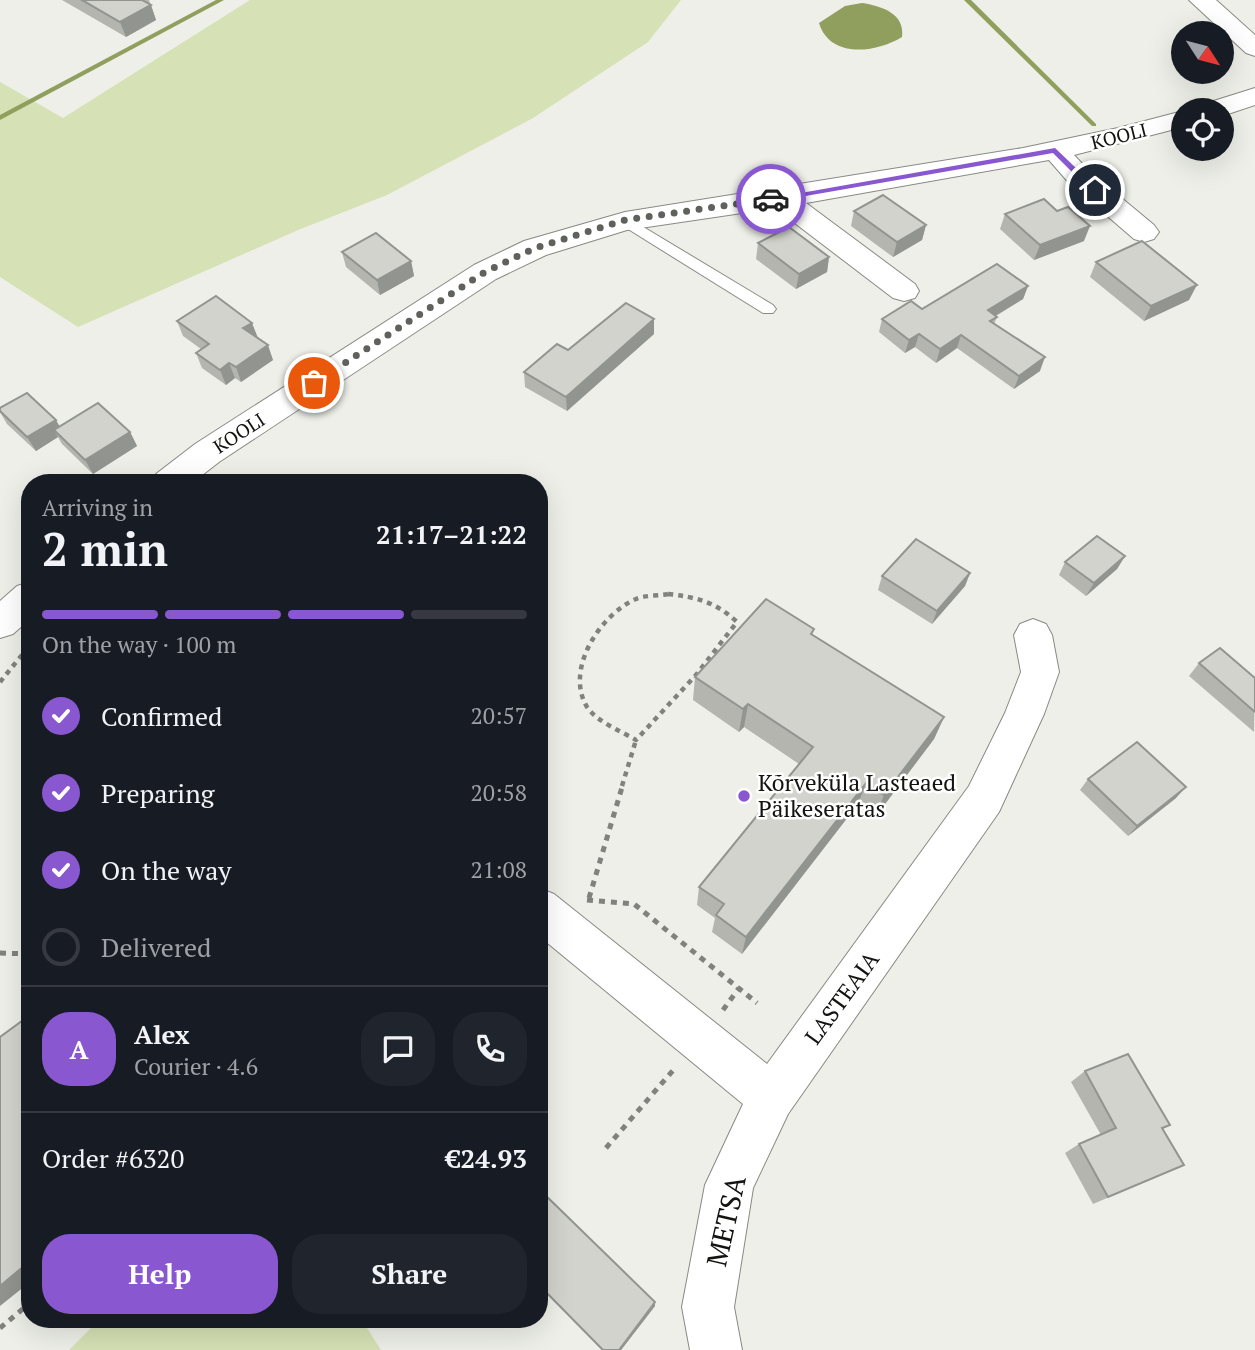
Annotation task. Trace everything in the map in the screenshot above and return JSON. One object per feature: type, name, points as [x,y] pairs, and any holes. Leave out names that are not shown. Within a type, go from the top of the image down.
[{"type":"street","points":[[1201,0],[1255,48]]},
{"type":"street","points":[[1234,103],[1255,96]]},
{"type":"street","name":"KOOLI","points":[[179,474],[207,453],[485,272],[535,248],[625,220],[781,198],[1055,150],[1171,122]]},
{"type":"street","points":[[1055,150],[1079,177],[1144,232]]},
{"type":"street","points":[[781,198],[904,291]]},
{"type":"street","points":[[0,623],[21,605]]},
{"type":"street","name":"LASTEAIA","points":[[771,1097],[984,799],[1040,673],[1033,635]]},
{"type":"street","points":[[563,912],[771,1097]]},
{"type":"street","name":"METSA","points":[[716,1350],[708,1307],[729,1185],[771,1097]]},
{"type":"lane","points":[[625,220],[768,309]]},
{"type":"path","points":[[636,740],[604,722],[587,707],[581,689],[582,657],[602,625],[636,599],[657,596],[696,597],[721,607],[737,622],[696,675],[636,740],[563,912],[634,904],[757,1003]]},
{"type":"path","points":[[0,682],[21,656]]},
{"type":"path","points":[[0,953],[21,954]]},
{"type":"path","points":[[0,1328],[21,1310]]},
{"type":"shaded area","points":[[250,0],[681,0],[648,42],[533,118],[387,195],[298,230],[78,327],[0,277],[0,82],[63,118]]},
{"type":"shaded area","points":[[862,3],[877,6],[896,16],[902,29],[902,37],[880,47],[867,49],[855,50],[833,43],[819,23],[845,6]]},
{"type":"shaded area","points":[[91,1328],[367,1328],[381,1350],[69,1350]]},
{"type":"building","points":[[82,0],[142,0],[151,5],[120,22]]},
{"type":"building","points":[[883,195],[926,225],[897,242],[854,211]]},
{"type":"building","points":[[1044,199],[1057,211],[1068,207],[1090,226],[1040,245],[1005,214]]},
{"type":"building","points":[[789,227],[829,257],[799,274],[758,243]]},
{"type":"building","points":[[376,233],[411,261],[377,280],[342,252]]},
{"type":"building","points":[[1142,241],[1197,285],[1151,306],[1096,262]]},
{"type":"building","points":[[997,264],[1028,286],[988,310],[997,317],[990,321],[1045,357],[1019,376],[961,335],[940,349],[919,334],[909,340],[882,319],[911,301],[922,309]]},
{"type":"building","points":[[216,296],[252,323],[243,328],[268,345],[236,367],[229,363],[220,370],[196,353],[209,344],[177,321]]},
{"type":"building","points":[[626,303],[654,319],[566,397],[524,372],[557,344],[568,350]]},
{"type":"building","points":[[27,393],[56,420],[27,437],[0,408]]},
{"type":"building","points":[[98,403],[130,432],[85,460],[54,430]]},
{"type":"building","points":[[1097,536],[1125,556],[1094,583],[1065,562]]},
{"type":"building","points":[[916,539],[970,573],[937,611],[882,576]]},
{"type":"building","points":[[766,599],[814,629],[811,634],[944,717],[884,795],[866,783],[746,937],[716,915],[724,904],[699,887],[813,747],[748,704],[743,709],[695,677]]},
{"type":"building","points":[[1220,648],[1255,678],[1255,712],[1199,663]]},
{"type":"building","points":[[1137,742],[1186,787],[1137,826],[1088,779]]},
{"type":"building","points":[[21,1022],[21,1268],[0,1286],[0,1037]]},
{"type":"building","points":[[1128,1054],[1170,1125],[1162,1128],[1184,1165],[1108,1197],[1079,1144],[1116,1128],[1085,1071]]},
{"type":"building","points":[[548,1198],[655,1302],[619,1350],[603,1350],[548,1294]]},
{"type":"waterway","points":[[0,118],[221,0]]},
{"type":"waterway","points":[[967,0],[1094,125]]},
{"type":"way so far","points":[[314,383],[485,272],[535,248],[625,220],[771,199]]},
{"type":"place","name":"Kõrveküla Lasteaed Päikeseratas","points":[[744,796]]},
{"type":"route","points":[[771,199],[1055,150],[1079,177],[1095,190]]}]
